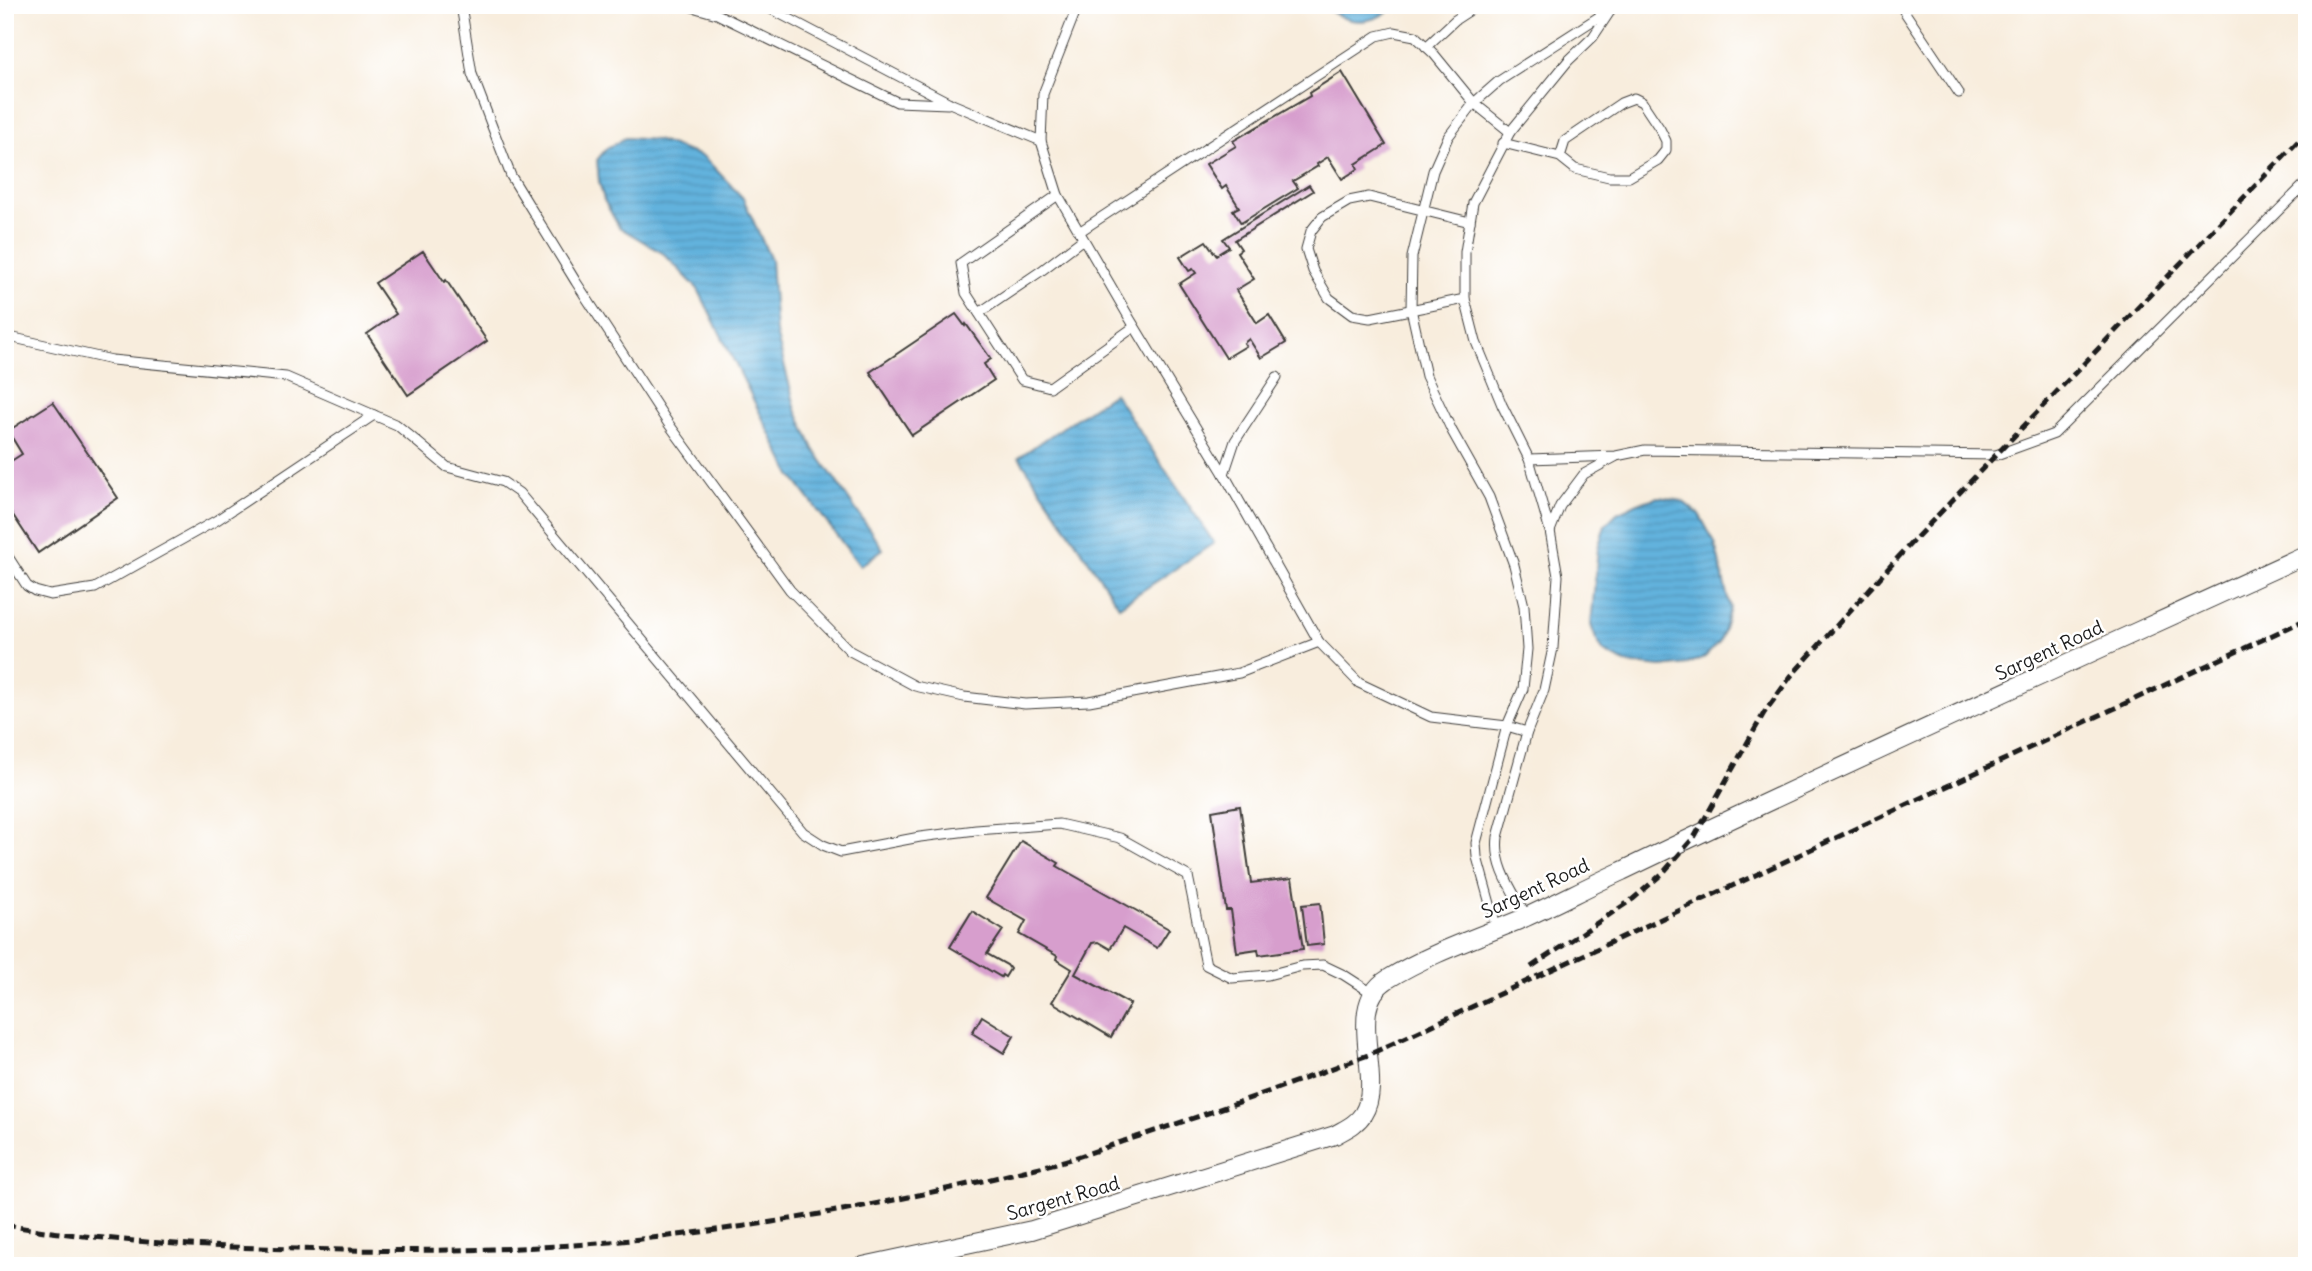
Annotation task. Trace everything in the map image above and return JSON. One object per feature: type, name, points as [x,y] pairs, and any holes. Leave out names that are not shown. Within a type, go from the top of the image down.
[{"type":"street","name":"Sargent Road","points":[[863,1266],[1032,1230],[1335,1135],[1351,1126],[1364,1113],[1369,1090],[1367,1012],[1372,993],[1384,981],[2307,554]]},
{"type":"lane","points":[[461,5],[472,74],[511,176],[668,423],[790,590],[850,651],[915,686],[964,697],[1025,704],[1089,701],[1239,673],[1319,642]]},
{"type":"lane","points":[[685,5],[717,14],[897,102],[952,104]]},
{"type":"lane","points":[[763,5],[952,104],[1041,141]]},
{"type":"lane","points":[[1078,5],[1043,94],[1041,141],[1058,195],[1224,474],[1319,642],[1359,683],[1431,717],[1507,726],[1527,732]]},
{"type":"lane","points":[[1426,47],[1455,20],[1478,5]]},
{"type":"lane","points":[[1900,5],[1959,93]]},
{"type":"lane","points":[[1497,929],[1476,843],[1507,726],[1523,689],[1527,649],[1524,606],[1514,565],[1489,497],[1452,431],[1426,376],[1411,309],[1412,257],[1433,171],[1448,137],[1474,103],[1499,81],[1614,8]]},
{"type":"lane","points":[[1527,917],[1499,865],[1496,851],[1527,732],[1544,690],[1553,648],[1558,576],[1550,531],[1529,458],[1488,374],[1476,342],[1465,299],[1465,252],[1473,203],[1503,143],[1568,61],[1593,37],[1614,8]]},
{"type":"lane","points":[[979,313],[1041,271],[1081,235],[1377,36],[1394,32],[1415,36],[1474,103],[1510,132]]},
{"type":"lane","points":[[1503,143],[1560,157],[1575,169],[1609,177],[1629,177],[1658,160],[1666,150],[1667,141],[1642,102],[1634,97],[1565,141],[1560,157]]},
{"type":"lane","points":[[1529,458],[1616,456],[1645,450],[1996,455],[2054,434],[2307,182]]},
{"type":"lane","points":[[1058,195],[961,263],[966,293],[1022,380],[1050,387],[1135,327]]},
{"type":"lane","points":[[1465,299],[1370,318],[1352,316],[1329,298],[1313,271],[1306,249],[1311,231],[1322,217],[1349,201],[1369,197],[1470,222]]},
{"type":"lane","points":[[5,336],[112,360],[286,377],[397,425],[447,467],[503,482],[519,493],[803,832],[823,845],[841,852],[919,836],[1059,824],[1120,838],[1188,876],[1206,965],[1232,978],[1268,975],[1302,966],[1323,965],[1372,993]]},
{"type":"lane","points":[[1224,474],[1235,441],[1277,377]]},
{"type":"lane","points":[[5,552],[27,586],[35,591],[50,595],[95,588],[216,520],[373,415]]},
{"type":"lane","points":[[1550,531],[1560,506],[1584,474],[1616,456]]},
{"type":"water","points":[[1324,5],[1395,5],[1378,17],[1359,21],[1341,17]]},
{"type":"water","points":[[625,138],[656,140],[704,157],[743,198],[771,260],[776,333],[796,410],[814,449],[883,549],[860,566],[791,475],[698,289],[664,254],[619,227],[604,200],[597,160],[606,149]]},
{"type":"water","points":[[1114,393],[1214,543],[1119,606],[1019,457]]},
{"type":"water","points":[[1659,497],[1682,501],[1699,514],[1715,543],[1730,608],[1720,641],[1705,657],[1688,664],[1661,667],[1625,663],[1604,652],[1591,625],[1598,548],[1605,525],[1617,513]]},
{"type":"building","points":[[1342,72],[1386,145],[1356,164],[1358,169],[1342,179],[1328,157],[1293,181],[1298,188],[1241,223],[1233,210],[1239,207],[1226,186],[1222,189],[1206,164],[1236,146],[1233,141],[1310,96],[1309,93]]},
{"type":"building","points":[[1309,185],[1313,191],[1235,240],[1241,249],[1237,252],[1254,279],[1236,290],[1257,323],[1269,315],[1286,343],[1261,358],[1249,339],[1244,343],[1246,346],[1226,358],[1179,284],[1196,273],[1193,269],[1189,271],[1180,257],[1206,241],[1216,255],[1229,247],[1223,239]]},
{"type":"building","points":[[423,251],[487,341],[408,395],[367,334],[396,314],[375,283]]},
{"type":"building","points":[[956,314],[991,359],[984,364],[994,380],[912,435],[870,372]]},
{"type":"building","points":[[53,402],[118,498],[38,553],[5,503],[5,465],[22,454],[8,431]]},
{"type":"building","points":[[1240,806],[1251,883],[1292,878],[1303,949],[1259,955],[1258,949],[1237,952],[1231,910],[1226,910],[1212,811]]},
{"type":"building","points":[[1021,841],[1059,863],[1057,866],[1169,929],[1157,948],[1123,928],[1110,949],[1098,942],[1092,943],[1075,974],[1130,1004],[1111,1037],[1052,1002],[1072,969],[1056,959],[1057,956],[1019,934],[1026,921],[986,898]]},
{"type":"building","points":[[1320,903],[1324,944],[1307,946],[1302,905]]},
{"type":"building","points":[[972,911],[1003,930],[987,954],[1007,965],[1010,969],[1005,977],[950,947]]},
{"type":"building","points":[[982,1016],[1014,1036],[1004,1053],[972,1033]]},
{"type":"railway","points":[[1531,967],[1633,899],[1663,873],[1695,836],[1764,713],[1791,676],[1913,541],[2307,132]]},
{"type":"railway","points":[[5,1225],[114,1239],[224,1247],[465,1250],[549,1246],[632,1240],[788,1219],[942,1190],[1054,1164],[1216,1110],[1368,1055],[2307,619]]}]
